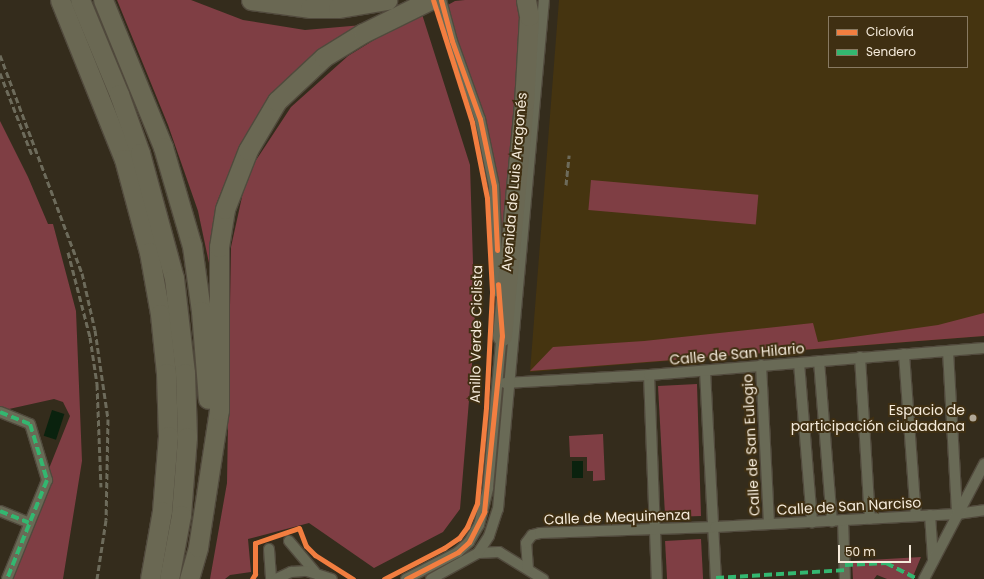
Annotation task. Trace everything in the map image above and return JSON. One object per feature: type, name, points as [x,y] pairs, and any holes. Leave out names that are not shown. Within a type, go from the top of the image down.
[{"type":"highway","points":[[60,0],[124,159],[149,252],[160,314],[166,372],[166,470],[157,543],[150,579]]},
{"type":"highway","points":[[80,0],[119,94],[137,145],[156,203],[174,278],[185,373],[187,437],[181,515],[169,579]]},
{"type":"highway","points":[[103,0],[163,147],[192,246],[201,311],[212,450]]},
{"type":"highway","points":[[251,0],[310,8],[353,6],[388,0]]},
{"type":"highway","points":[[502,336],[524,103],[529,16],[526,0]]},
{"type":"highway","points":[[189,579],[199,540],[219,403],[220,247],[225,209],[248,150],[277,101],[324,57],[363,32],[438,2]]},
{"type":"street","name":"Avenida de Luis Aragonés","points":[[478,553],[489,536],[498,509],[508,384],[544,0]]},
{"type":"street","points":[[406,579],[458,552],[469,542],[479,525],[488,488],[502,336],[494,186],[480,119],[438,2]]},
{"type":"street","name":"Calle de San Hilario","points":[[508,384],[705,371],[761,365],[984,348]]},
{"type":"street","points":[[948,351],[957,514]]},
{"type":"street","points":[[904,354],[916,516]]},
{"type":"street","points":[[860,357],[870,519]]},
{"type":"street","points":[[819,361],[832,521]]},
{"type":"street","points":[[799,363],[812,522]]},
{"type":"street","name":"Calle de San Eulogio","points":[[761,365],[769,524]]},
{"type":"street","points":[[705,371],[715,527],[716,579]]},
{"type":"street","points":[[497,392],[508,384],[499,374]]},
{"type":"street","points":[[649,375],[658,579]]},
{"type":"street","points":[[0,412],[30,424],[47,480],[7,579]]},
{"type":"street","points":[[924,579],[984,464]]},
{"type":"street","name":"Calle de San Narciso","points":[[715,527],[930,516],[984,510]]},
{"type":"street","points":[[0,511],[29,523]]},
{"type":"street","points":[[930,516],[933,560]]},
{"type":"street","points":[[843,520],[845,579]]},
{"type":"street","name":"Calle de Mequinenza","points":[[528,569],[526,543],[532,535],[715,527]]},
{"type":"street","points":[[289,541],[314,572]]},
{"type":"street","points":[[269,549],[271,579]]},
{"type":"street","points":[[431,579],[478,553],[499,552],[543,579]]},
{"type":"street","points":[[276,579],[291,572],[314,572],[332,579]]},
{"type":"shaded area","points":[[117,0],[191,0],[243,20],[305,30],[374,24],[318,52],[233,163],[217,202],[209,263],[198,211],[168,125]]},
{"type":"shaded area","points":[[519,0],[523,7],[502,256],[496,184],[446,6],[455,1]]},
{"type":"shaded area","points":[[559,0],[984,0],[984,336],[530,372]]},
{"type":"shaded area","points":[[421,11],[470,165],[475,328],[460,509],[443,532],[374,568],[309,523],[248,539],[251,572],[230,575],[225,579],[210,579],[227,483],[231,247],[247,174],[291,107],[348,56]]},
{"type":"shaded area","points":[[0,121],[28,177],[48,224],[53,224],[76,311],[82,461],[63,579],[11,579],[48,471],[70,416],[63,402],[54,399],[9,409],[0,406]]},
{"type":"shaded area","points":[[591,180],[758,195],[756,225],[588,210]]},
{"type":"shaded area","points":[[984,313],[984,336],[530,371],[553,347],[644,341],[813,323],[818,342],[938,325]]},
{"type":"shaded area","points":[[697,384],[701,516],[671,517],[665,515],[658,386]]},
{"type":"shaded area","points":[[52,410],[64,414],[56,440],[44,436]]},
{"type":"shaded area","points":[[603,434],[605,480],[593,481],[593,471],[587,471],[587,457],[570,457],[569,436]]},
{"type":"shaded area","points":[[572,461],[583,461],[583,478],[572,478]]},
{"type":"shaded area","points":[[701,539],[703,579],[667,579],[665,541]]},
{"type":"shaded area","points":[[921,557],[912,579],[887,579],[877,575],[874,579],[853,579],[852,561]]},
{"type":"railway","points":[[0,55],[82,273],[95,330],[108,419],[106,520],[97,579]]},
{"type":"railway","points":[[0,73],[32,155]]},
{"type":"railway","points":[[566,185],[569,155]]},
{"type":"railway","points":[[68,252],[90,337],[97,384],[101,487]]},
{"type":"marked path","points":[[0,412],[30,424],[47,480],[7,579]]},
{"type":"marked path","points":[[0,511],[29,523]]},
{"type":"marked path","points":[[845,565],[886,563],[918,579]]},
{"type":"marked path","points":[[716,578],[845,570]]},
{"type":"cycle path","name":"Anillo Verde Ciclista","points":[[384,579],[444,548],[459,538],[467,527],[477,503],[486,407],[492,291],[487,198],[472,122],[433,0]]},
{"type":"cycle path","points":[[441,0],[452,41],[480,119],[494,186],[497,250]]},
{"type":"cycle path","points":[[406,579],[458,552],[469,542],[484,512],[502,336],[498,284]]},
{"type":"cycle path","points":[[252,579],[255,574],[255,543],[299,528],[306,546],[315,555],[353,579]]},
{"type":"place","name":"Espacio de participación ciudadana","points":[[973,418]]}]
